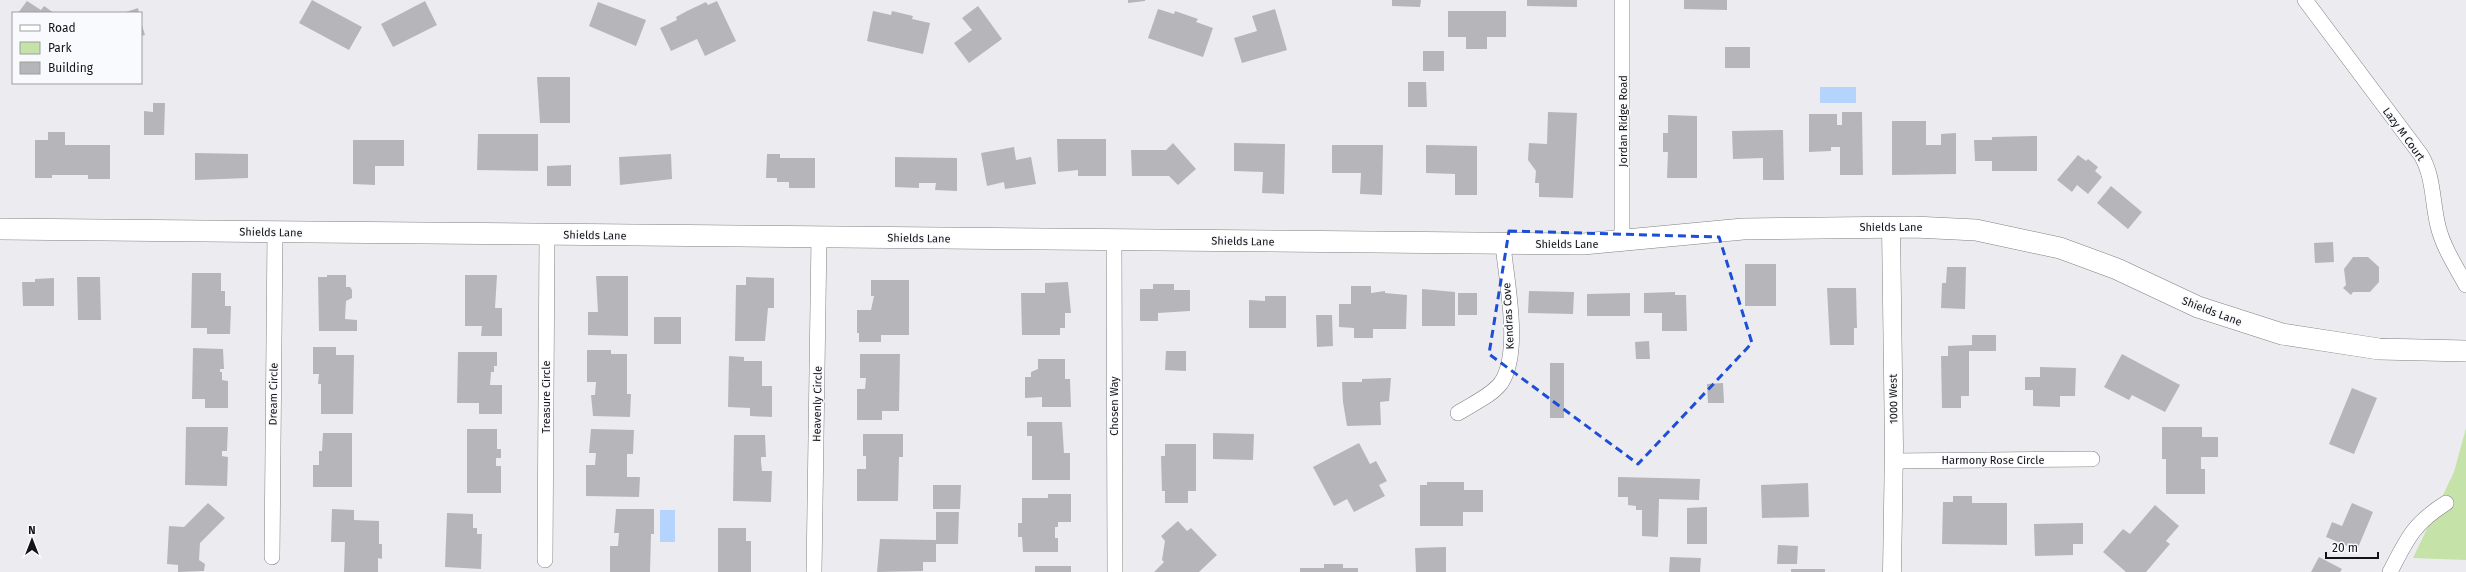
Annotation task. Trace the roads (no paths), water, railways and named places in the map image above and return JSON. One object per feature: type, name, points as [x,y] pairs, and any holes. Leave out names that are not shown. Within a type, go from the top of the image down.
[{"type":"main road","name":"Shields Lane","points":[[0,229],[1503,244],[1583,244],[1622,242],[1720,230],[1891,227],[1976,230],[2053,246],[2088,258],[2224,317],[2313,340],[2385,350],[2466,351]]},
{"type":"street","name":"Jordan Ridge Road","points":[[1622,0],[1622,242]]},
{"type":"street","name":"Lazy M Court","points":[[2305,0],[2421,155],[2429,169],[2438,227],[2448,253],[2466,285]]},
{"type":"street","name":"1000 West","points":[[1891,227],[1894,461],[1892,572]]},
{"type":"street","name":"Dream Circle","points":[[272,557],[275,232]]},
{"type":"street","name":"Treasure Circle","points":[[545,560],[548,234]]},
{"type":"street","name":"Heavenly Circle","points":[[814,572],[819,237]]},
{"type":"street","name":"Chosen Way","points":[[1114,240],[1115,572]]},
{"type":"street","name":"Kendras Cove","points":[[1458,413],[1490,393],[1500,384],[1507,371],[1510,357],[1511,328],[1503,244]]},
{"type":"street","name":"Harmony Rose Circle","points":[[1894,461],[2092,459]]},
{"type":"street","points":[[2390,572],[2410,534],[2426,516],[2446,503]]},
{"type":"water","points":[[1820,87],[1856,87],[1856,103],[1820,103]]},
{"type":"water","points":[[660,510],[675,510],[675,542],[660,542]]}]
